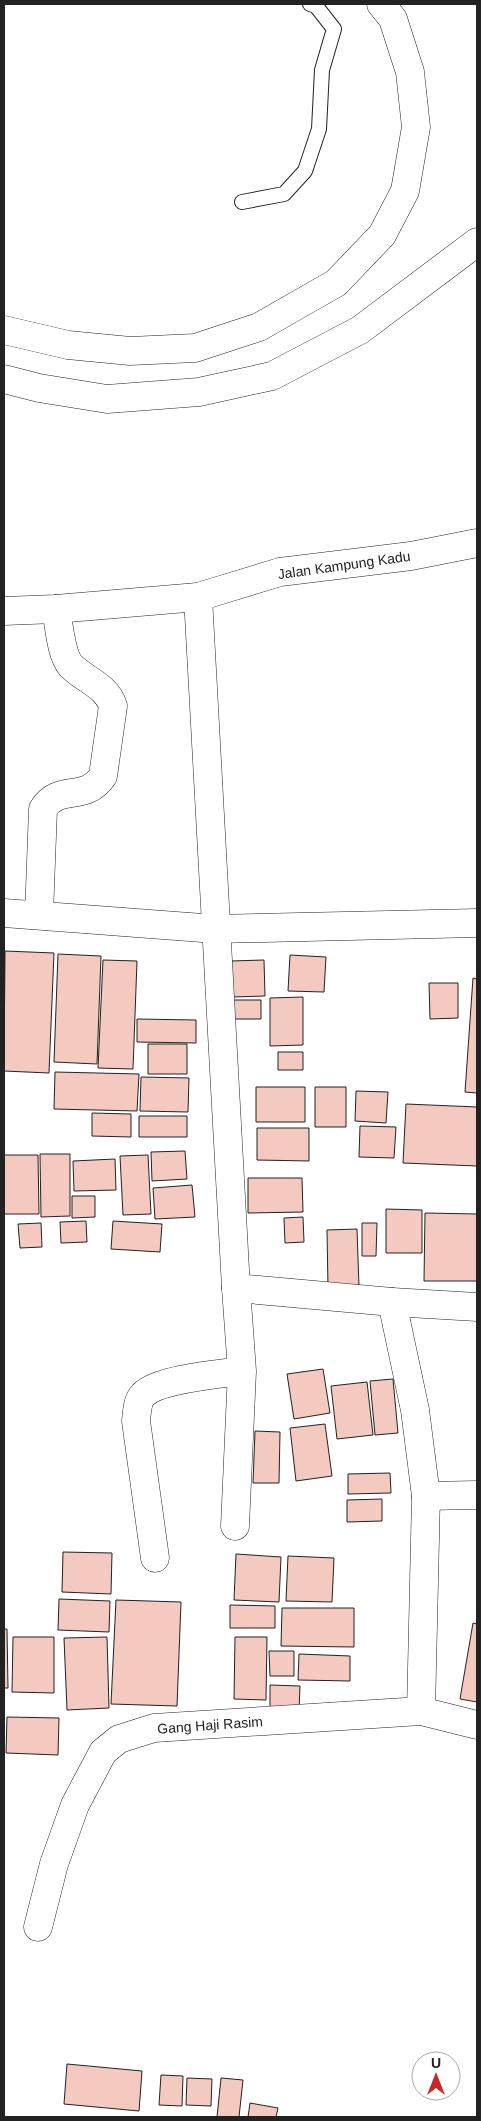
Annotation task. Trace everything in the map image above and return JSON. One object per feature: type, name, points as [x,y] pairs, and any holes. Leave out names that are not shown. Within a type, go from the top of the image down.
[{"type":"main road","points":[[4,330],[68,345],[130,351],[195,348],[259,327],[336,283],[382,235],[405,191],[416,128],[410,72],[393,19],[381,4]]},
{"type":"main road","points":[[4,379],[38,388],[107,399],[199,392],[272,376],[360,330],[477,242]]},
{"type":"main road","name":"Jalan Kampung Kadu","points":[[4,611],[56,609],[198,597],[280,572],[411,556],[477,543]]},
{"type":"main road","points":[[198,597],[242,1371],[235,1526]]},
{"type":"main road","points":[[38,915],[43,809],[48,799],[57,795],[87,790],[96,786],[103,776],[113,706],[110,696],[71,666],[64,654],[56,609]]},
{"type":"main road","points":[[4,913],[216,929],[477,924]]},
{"type":"main road","points":[[236,1288],[392,1302],[477,1307]]},
{"type":"main road","points":[[392,1302],[415,1410],[426,1496],[421,1710]]},
{"type":"main road","points":[[155,1558],[136,1421],[138,1405],[143,1395],[162,1384],[242,1371]]},
{"type":"main road","points":[[426,1496],[477,1495]]},
{"type":"main road","name":"Gang Haji Rasim","points":[[38,1926],[54,1864],[75,1805],[103,1752],[119,1739],[154,1728],[421,1710],[477,1725]]},
{"type":"lane","points":[[242,202],[284,194],[305,171],[319,128],[322,70],[334,29],[316,6],[310,4]]},
{"type":"building","points":[[5,951],[54,953],[49,1073],[4,1071]]},
{"type":"building","points":[[58,954],[101,956],[97,1064],[54,1062]]},
{"type":"building","points":[[290,955],[326,957],[324,992],[288,991]]},
{"type":"building","points":[[103,960],[137,961],[133,1069],[98,1068]]},
{"type":"building","points":[[264,960],[265,996],[232,997],[231,961]]},
{"type":"building","points":[[473,978],[477,979],[477,1093],[465,1092]]},
{"type":"building","points":[[429,983],[458,983],[458,1018],[430,1019]]},
{"type":"building","points":[[303,997],[303,1045],[270,1046],[270,998]]},
{"type":"building","points":[[226,1000],[261,1000],[261,1019],[226,1019]]},
{"type":"building","points":[[137,1019],[196,1020],[196,1043],[137,1042]]},
{"type":"building","points":[[148,1044],[187,1044],[187,1074],[148,1074]]},
{"type":"building","points":[[278,1052],[303,1052],[303,1070],[278,1070]]},
{"type":"building","points":[[55,1072],[139,1074],[137,1111],[54,1109]]},
{"type":"building","points":[[141,1077],[189,1078],[188,1112],[140,1111]]},
{"type":"building","points":[[256,1087],[305,1087],[305,1122],[256,1122]]},
{"type":"building","points":[[315,1087],[346,1087],[346,1127],[315,1127]]},
{"type":"building","points":[[356,1091],[388,1092],[386,1123],[355,1121]]},
{"type":"building","points":[[406,1104],[477,1107],[477,1166],[403,1163]]},
{"type":"building","points":[[92,1113],[131,1114],[131,1137],[92,1136]]},
{"type":"building","points":[[139,1116],[187,1116],[187,1137],[139,1137]]},
{"type":"building","points":[[360,1126],[396,1127],[394,1158],[359,1157]]},
{"type":"building","points":[[257,1128],[309,1128],[309,1161],[257,1160]]},
{"type":"building","points":[[185,1151],[187,1179],[152,1181],[151,1152]]},
{"type":"building","points":[[40,1154],[70,1154],[70,1216],[41,1217]]},
{"type":"building","points":[[4,1155],[38,1155],[39,1214],[4,1214]]},
{"type":"building","points":[[148,1155],[151,1214],[123,1215],[120,1156]]},
{"type":"building","points":[[115,1159],[116,1190],[74,1191],[73,1161]]},
{"type":"building","points":[[248,1178],[302,1178],[303,1212],[248,1213]]},
{"type":"building","points":[[192,1185],[195,1217],[155,1219],[153,1188]]},
{"type":"building","points":[[72,1196],[95,1196],[95,1217],[72,1218]]},
{"type":"building","points":[[386,1209],[422,1210],[422,1253],[386,1253]]},
{"type":"building","points":[[425,1213],[477,1214],[477,1281],[424,1281]]},
{"type":"building","points":[[303,1217],[304,1242],[285,1243],[284,1218]]},
{"type":"building","points":[[86,1221],[87,1242],[61,1243],[60,1222]]},
{"type":"building","points":[[113,1221],[162,1224],[160,1252],[111,1249]]},
{"type":"building","points":[[41,1223],[42,1247],[20,1248],[18,1224]]},
{"type":"building","points":[[362,1223],[377,1223],[376,1256],[362,1256]]},
{"type":"building","points":[[357,1229],[359,1287],[328,1288],[327,1230]]},
{"type":"building","points":[[323,1369],[330,1413],[294,1419],[287,1374]]},
{"type":"building","points":[[393,1379],[398,1433],[375,1435],[370,1381]]},
{"type":"building","points":[[367,1382],[373,1435],[337,1439],[331,1386]]},
{"type":"building","points":[[325,1424],[332,1476],[296,1481],[290,1428]]},
{"type":"building","points":[[255,1431],[280,1432],[279,1483],[253,1483]]},
{"type":"building","points":[[390,1473],[391,1493],[348,1494],[348,1474]]},
{"type":"building","points":[[382,1499],[382,1521],[347,1522],[347,1500]]},
{"type":"building","points":[[63,1552],[112,1553],[111,1594],[62,1592]]},
{"type":"building","points":[[236,1554],[281,1557],[279,1602],[234,1600]]},
{"type":"building","points":[[288,1556],[334,1558],[332,1602],[286,1601]]},
{"type":"building","points":[[59,1599],[110,1601],[109,1632],[58,1630]]},
{"type":"building","points":[[116,1600],[181,1602],[177,1706],[111,1704]]},
{"type":"building","points":[[230,1605],[275,1606],[275,1628],[230,1628]]},
{"type":"building","points":[[282,1608],[354,1608],[354,1647],[281,1646]]},
{"type":"building","points":[[473,1623],[477,1624],[477,1702],[460,1699]]},
{"type":"building","points":[[4,1629],[7,1629],[8,1688],[4,1688]]},
{"type":"building","points":[[13,1637],[54,1637],[54,1693],[12,1692]]},
{"type":"building","points":[[107,1637],[109,1708],[67,1710],[64,1638]]},
{"type":"building","points":[[235,1637],[267,1637],[266,1700],[234,1699]]},
{"type":"building","points":[[269,1651],[294,1651],[294,1676],[270,1676]]},
{"type":"building","points":[[299,1654],[350,1656],[350,1681],[298,1680]]},
{"type":"building","points":[[270,1685],[300,1686],[299,1710],[270,1708]]},
{"type":"building","points":[[7,1717],[59,1718],[58,1755],[6,1753]]},
{"type":"building","points":[[67,2064],[142,2071],[139,2111],[64,2104]]},
{"type":"building","points":[[161,2075],[183,2076],[182,2106],[159,2105]]},
{"type":"building","points":[[187,2078],[212,2079],[211,2106],[186,2105]]},
{"type":"building","points":[[221,2078],[243,2080],[239,2117],[217,2117]]},
{"type":"building","points":[[250,2103],[278,2108],[276,2117],[248,2117]]}]
